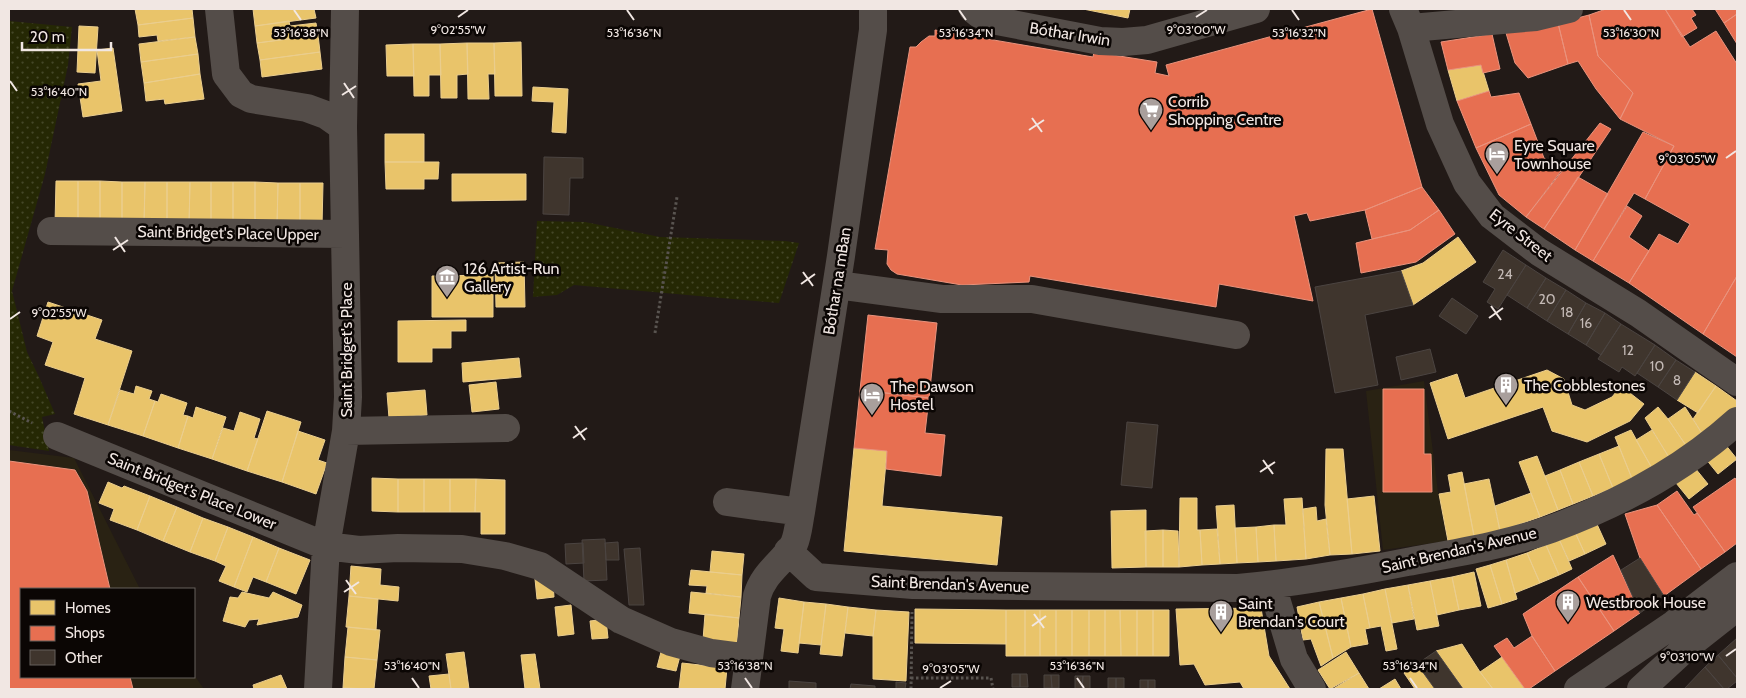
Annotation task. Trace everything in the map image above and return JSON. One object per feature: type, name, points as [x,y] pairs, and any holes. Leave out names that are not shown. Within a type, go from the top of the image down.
[{"type":"street","points":[[219,9],[226,74],[241,94],[251,99],[307,108],[326,115],[343,127]]},
{"type":"street","name":"Saint Bridget's Place","points":[[318,689],[326,546],[346,431],[348,397],[343,127],[346,9]]},
{"type":"street","name":"Bóthar na mBan","points":[[788,551],[795,542],[801,512],[837,285],[873,30],[873,9]]},
{"type":"street","name":"Bóthar Irwin","points":[[973,9],[979,14],[997,21],[1100,41],[1123,42],[1147,40],[1256,9]]},
{"type":"street","points":[[1407,18],[1536,16],[1569,9]]},
{"type":"street","name":"Eyre Street","points":[[1407,18],[1440,124],[1467,183],[1492,216],[1539,252],[1638,314],[1737,382]]},
{"type":"street","name":"Saint Bridget's Place Upper","points":[[51,231],[346,234]]},
{"type":"street","points":[[837,285],[942,299],[1032,299],[1236,335]]},
{"type":"street","name":"Saint Brendan's Avenue","points":[[788,551],[816,577],[913,585],[1238,588],[1272,585],[1374,569],[1480,548],[1551,529],[1633,494],[1716,440],[1737,421]]},
{"type":"street","points":[[346,431],[506,428]]},
{"type":"street","name":"Saint Bridget's Place Lower","points":[[57,436],[326,546],[359,550],[398,548],[462,549],[505,556],[540,566],[621,620],[671,642],[710,653],[749,658]]},
{"type":"street","points":[[727,502],[801,512]]},
{"type":"street","points":[[745,689],[757,596],[764,579],[788,551]]},
{"type":"street","points":[[1578,689],[1674,624],[1737,576]]},
{"type":"street","points":[[1272,585],[1294,659],[1312,689]]},
{"type":"street","points":[[1641,689],[1690,644],[1737,607]]},
{"type":"path","points":[[655,333],[677,197]]},
{"type":"path","points":[[911,689],[913,585]]},
{"type":"path","points":[[911,678],[991,678],[993,689]]},
{"type":"shaded area","points":[[1424,381],[1438,492],[1447,541],[1383,550],[1366,391]]},
{"type":"shaded area","points":[[9,450],[74,458],[139,588],[20,588],[20,678],[195,678],[195,676],[204,689],[9,689]]},
{"type":"green space","points":[[9,21],[72,27],[68,65],[45,174],[12,291],[27,352],[55,414],[42,417],[49,451],[9,445]]},
{"type":"green space","points":[[537,221],[585,222],[660,237],[799,243],[779,303],[574,285],[557,295],[533,297]]},
{"type":"building: Homes","points":[[135,9],[192,9],[193,18],[138,25]]},
{"type":"building: Homes","points":[[253,9],[314,9],[316,18],[255,26]]},
{"type":"building: Homes","points":[[1083,9],[1130,9],[1128,18]]},
{"type":"building: Homes","points":[[193,18],[195,37],[158,41],[157,35],[139,37],[138,25]]},
{"type":"building: Homes","points":[[289,21],[290,26],[316,23],[318,35],[257,43],[255,26]]},
{"type":"building: Homes","points":[[79,26],[98,27],[95,73],[77,72]]},
{"type":"building: Homes","points":[[318,35],[320,52],[260,60],[257,43]]},
{"type":"building: Homes","points":[[195,37],[198,54],[141,62],[139,44]]},
{"type":"building: Homes","points":[[521,42],[522,96],[495,96],[494,43]]},
{"type":"building: Homes","points":[[467,43],[494,43],[495,74],[488,74],[489,99],[468,99]]},
{"type":"building: Homes","points":[[467,43],[468,74],[457,75],[457,98],[441,98],[440,44]]},
{"type":"building: Homes","points":[[413,44],[440,44],[441,75],[429,75],[429,96],[414,96]]},
{"type":"building: Homes","points":[[413,44],[414,76],[387,76],[386,45]]},
{"type":"building: Homes","points":[[113,48],[122,111],[83,117],[78,84],[101,81],[97,50]]},
{"type":"building: Homes","points":[[320,52],[322,69],[262,77],[260,60]]},
{"type":"building: Homes","points":[[198,54],[200,74],[144,83],[141,62]]},
{"type":"building: Homes","points":[[1481,65],[1489,91],[1457,101],[1448,70]]},
{"type":"building: Homes","points":[[200,74],[204,99],[165,104],[164,99],[146,101],[144,83]]},
{"type":"building: Homes","points":[[533,87],[568,89],[566,133],[552,132],[554,102],[532,101]]},
{"type":"building: Homes","points":[[385,134],[424,134],[424,162],[385,162]]},
{"type":"building: Homes","points":[[385,162],[439,162],[438,179],[424,179],[424,189],[386,189]]},
{"type":"building: Homes","points":[[452,174],[526,174],[526,200],[452,201]]},
{"type":"building: Homes","points":[[56,181],[78,181],[78,224],[55,224]]},
{"type":"building: Homes","points":[[78,181],[100,181],[100,224],[78,224]]},
{"type":"building: Homes","points":[[100,181],[122,182],[122,225],[100,224]]},
{"type":"building: Homes","points":[[122,182],[145,182],[144,225],[122,225]]},
{"type":"building: Homes","points":[[145,182],[167,182],[167,225],[144,225]]},
{"type":"building: Homes","points":[[167,182],[190,182],[189,225],[167,225]]},
{"type":"building: Homes","points":[[190,182],[211,182],[211,225],[189,225]]},
{"type":"building: Homes","points":[[211,182],[233,182],[233,225],[211,225]]},
{"type":"building: Homes","points":[[233,182],[255,182],[255,226],[233,225]]},
{"type":"building: Homes","points":[[255,182],[278,183],[277,226],[255,226]]},
{"type":"building: Homes","points":[[278,183],[300,183],[300,226],[277,226]]},
{"type":"building: Homes","points":[[300,183],[323,183],[322,226],[300,226]]},
{"type":"building: Homes","points":[[1458,237],[1476,262],[1413,305],[1401,271],[1423,263]]},
{"type":"building: Homes","points":[[524,262],[525,307],[496,307],[495,263]]},
{"type":"building: Homes","points":[[493,275],[493,317],[432,317],[432,276]]},
{"type":"building: Homes","points":[[48,302],[102,320],[95,339],[132,351],[108,425],[74,414],[85,378],[45,365],[53,342],[37,336]]},
{"type":"building: Homes","points":[[466,320],[466,331],[451,331],[451,348],[432,348],[432,362],[398,362],[398,321]]},
{"type":"building: Homes","points":[[519,358],[521,377],[463,382],[462,363]]},
{"type":"building: Homes","name":"The Cobblestones","points":[[1547,370],[1564,379],[1572,405],[1585,410],[1612,397],[1621,386],[1644,404],[1630,421],[1587,442],[1552,431],[1543,407],[1448,439],[1430,383],[1457,374],[1465,398]]},
{"type":"building: Homes","points":[[1695,372],[1716,386],[1698,413],[1677,400]]},
{"type":"building: Homes","points":[[496,382],[499,409],[472,412],[469,385]]},
{"type":"building: Homes","points":[[136,386],[152,391],[149,399],[155,401],[143,436],[108,425],[120,390],[134,394]]},
{"type":"building: Homes","points":[[1716,386],[1737,401],[1737,406],[1703,435],[1693,419]]},
{"type":"building: Homes","points":[[425,390],[427,415],[389,418],[387,393]]},
{"type":"building: Homes","points":[[161,394],[187,403],[183,415],[188,416],[178,448],[143,436],[155,401],[158,402]]},
{"type":"building: Homes","points":[[196,407],[226,417],[212,459],[178,448],[188,416],[193,418]]},
{"type":"building: Homes","points":[[1658,407],[1687,447],[1670,459],[1645,418]]},
{"type":"building: Homes","points":[[1685,407],[1703,435],[1687,447],[1668,419]]},
{"type":"building: Homes","points":[[267,411],[301,422],[282,482],[247,471]]},
{"type":"building: Homes","points":[[240,412],[260,419],[254,438],[258,439],[247,471],[212,459],[223,428],[234,431]]},
{"type":"building: Homes","points":[[1631,430],[1653,470],[1633,481],[1615,437]]},
{"type":"building: Homes","points":[[1652,430],[1670,459],[1653,470],[1636,440]]},
{"type":"building: Homes","points":[[298,431],[325,440],[318,460],[327,463],[316,494],[282,482]]},
{"type":"building: Homes","points":[[1724,443],[1737,459],[1718,474],[1705,458]]},
{"type":"building: Homes","points":[[1619,446],[1633,481],[1613,488],[1599,454]]},
{"type":"building: Homes","points":[[854,448],[887,451],[882,506],[1002,517],[997,565],[844,551]]},
{"type":"building: Homes","points":[[1326,449],[1343,449],[1352,554],[1330,555],[1325,505]]},
{"type":"building: Homes","points":[[1599,454],[1613,488],[1593,496],[1579,462]]},
{"type":"building: Homes","points":[[1537,456],[1558,510],[1540,517],[1519,462]]},
{"type":"building: Homes","points":[[1579,462],[1593,496],[1573,504],[1560,470]]},
{"type":"building: Homes","points":[[1695,468],[1708,484],[1689,499],[1676,483]]},
{"type":"building: Homes","points":[[1560,470],[1573,504],[1558,510],[1545,476]]},
{"type":"building: Homes","points":[[1462,472],[1474,536],[1448,541],[1439,494],[1451,492],[1448,475]]},
{"type":"building: Homes","points":[[372,478],[398,479],[398,512],[372,511]]},
{"type":"building: Homes","points":[[398,479],[424,479],[424,512],[398,512]]},
{"type":"building: Homes","points":[[424,479],[450,479],[450,512],[424,512]]},
{"type":"building: Homes","points":[[450,479],[476,479],[475,512],[450,512]]},
{"type":"building: Homes","points":[[476,479],[505,480],[505,534],[481,534],[481,512],[475,512]]},
{"type":"building: Homes","points":[[1489,479],[1500,531],[1474,536],[1464,484]]},
{"type":"building: Homes","points":[[108,482],[150,496],[137,530],[110,520],[114,509],[99,503]]},
{"type":"building: Homes","points":[[1531,493],[1540,517],[1500,531],[1495,506]]},
{"type":"building: Homes","points":[[150,496],[177,507],[163,541],[137,530]]},
{"type":"building: Homes","points":[[1374,496],[1380,551],[1352,554],[1347,499]]},
{"type":"building: Homes","points":[[1180,498],[1197,498],[1197,530],[1200,530],[1202,565],[1179,567]]},
{"type":"building: Homes","points":[[1302,498],[1306,559],[1276,561],[1274,525],[1286,525],[1284,499]]},
{"type":"building: Homes","points":[[1234,505],[1237,563],[1220,564],[1216,506]]},
{"type":"building: Homes","points":[[177,507],[203,518],[190,552],[163,541]]},
{"type":"building: Homes","points":[[1316,507],[1317,521],[1326,519],[1330,555],[1306,559],[1303,509]]},
{"type":"building: Homes","points":[[1146,510],[1146,567],[1112,568],[1111,511]]},
{"type":"building: Homes","points":[[203,518],[228,527],[215,561],[190,552]]},
{"type":"building: Homes","points":[[1596,522],[1606,544],[1585,554],[1575,532]]},
{"type":"building: Homes","points":[[1274,525],[1276,561],[1258,562],[1256,527]]},
{"type":"building: Homes","points":[[228,527],[253,537],[234,587],[219,581],[226,566],[215,561]]},
{"type":"building: Homes","points":[[1256,527],[1258,562],[1237,563],[1235,528]]},
{"type":"building: Homes","points":[[1217,529],[1220,564],[1202,565],[1200,530]]},
{"type":"building: Homes","points":[[1163,530],[1163,567],[1146,567],[1145,531]]},
{"type":"building: Homes","points":[[1163,530],[1178,531],[1179,567],[1163,567]]},
{"type":"building: Homes","points":[[1575,532],[1585,554],[1569,561],[1559,539]]},
{"type":"building: Homes","points":[[253,537],[279,548],[266,582],[253,577],[247,592],[234,587]]},
{"type":"building: Homes","points":[[1559,539],[1572,569],[1559,575],[1546,545]]},
{"type":"building: Homes","points":[[1546,545],[1559,575],[1540,583],[1527,553]]},
{"type":"building: Homes","points":[[279,548],[310,560],[296,594],[266,582]]},
{"type":"building: Homes","points":[[712,551],[744,554],[742,575],[710,572]]},
{"type":"building: Homes","points":[[1527,553],[1540,583],[1515,593],[1506,560]]},
{"type":"building: Homes","points":[[1506,560],[1517,599],[1502,604],[1490,565]]},
{"type":"building: Homes","points":[[1490,565],[1502,604],[1488,608],[1476,569]]},
{"type":"building: Homes","points":[[351,566],[381,569],[380,585],[399,587],[398,601],[349,596]]},
{"type":"building: Homes","points":[[691,570],[742,575],[741,597],[706,593],[707,586],[689,585]]},
{"type":"building: Homes","points":[[1474,572],[1481,606],[1459,610],[1452,577]]},
{"type":"building: Homes","points":[[1452,577],[1459,610],[1437,615],[1430,581]]},
{"type":"building: Homes","points":[[535,579],[553,582],[554,597],[537,599]]},
{"type":"building: Homes","points":[[1430,581],[1439,626],[1417,630],[1408,585]]},
{"type":"building: Homes","points":[[1408,585],[1414,619],[1392,623],[1385,589]]},
{"type":"building: Homes","points":[[1385,589],[1397,649],[1386,651],[1381,626],[1370,628],[1363,594]]},
{"type":"building: Homes","points":[[242,592],[269,598],[273,592],[302,605],[298,617],[257,625],[259,619],[249,620],[245,627],[223,621],[230,597],[238,598]]},
{"type":"building: Homes","points":[[691,592],[741,597],[739,618],[689,613]]},
{"type":"building: Homes","points":[[1363,594],[1370,628],[1365,629],[1368,644],[1351,647],[1341,598]]},
{"type":"building: Homes","points":[[349,596],[378,599],[376,630],[346,627]]},
{"type":"building: Homes","points":[[779,598],[804,602],[798,653],[781,651],[784,629],[775,628]]},
{"type":"building: Homes","points":[[1341,598],[1351,647],[1333,658],[1319,602]]},
{"type":"building: Homes","points":[[804,602],[826,604],[821,645],[799,643]]},
{"type":"building: Homes","points":[[1319,602],[1333,658],[1321,666],[1311,639],[1303,640],[1297,607]]},
{"type":"building: Homes","points":[[826,604],[848,607],[842,656],[820,654]]},
{"type":"building: Homes","points":[[571,605],[574,634],[558,636],[555,607]]},
{"type":"building: Homes","points":[[848,607],[876,610],[873,636],[845,633]]},
{"type":"building: Homes","name":"Saint Brendan's Court","points":[[1261,608],[1269,656],[1290,689],[1244,689],[1240,682],[1205,685],[1194,664],[1180,665],[1176,609]]},
{"type":"building: Homes","points":[[915,609],[1006,610],[1006,644],[915,643]]},
{"type":"building: Homes","points":[[876,610],[909,612],[906,681],[873,679],[873,636]]},
{"type":"building: Homes","points":[[1006,610],[1025,610],[1025,656],[1006,656]]},
{"type":"building: Homes","points":[[1025,610],[1040,610],[1040,656],[1025,656]]},
{"type":"building: Homes","points":[[1040,610],[1056,610],[1056,656],[1040,656]]},
{"type":"building: Homes","points":[[1056,610],[1072,610],[1072,656],[1056,656]]},
{"type":"building: Homes","points":[[1072,610],[1089,610],[1089,656],[1072,656]]},
{"type":"building: Homes","points":[[1089,610],[1105,610],[1105,656],[1089,656]]},
{"type":"building: Homes","points":[[1105,610],[1120,610],[1121,656],[1105,656]]},
{"type":"building: Homes","points":[[1120,610],[1137,610],[1137,656],[1121,656]]},
{"type":"building: Homes","points":[[1137,610],[1153,610],[1153,656],[1137,656]]},
{"type":"building: Homes","points":[[1153,610],[1169,610],[1169,656],[1153,656]]},
{"type":"building: Homes","points":[[705,614],[739,618],[737,643],[703,640]]},
{"type":"building: Homes","points":[[606,619],[608,638],[592,639],[590,621]]},
{"type":"building: Homes","points":[[348,627],[380,630],[377,660],[345,657]]},
{"type":"building: Homes","points":[[1462,644],[1493,689],[1463,689],[1436,651]]},
{"type":"building: Homes","points":[[464,652],[469,689],[451,689],[446,654]]},
{"type":"building: Homes","points":[[661,652],[680,656],[676,671],[657,667]]},
{"type":"building: Homes","points":[[1346,652],[1359,673],[1330,689],[1318,670]]},
{"type":"building: Homes","points":[[535,654],[540,689],[525,689],[521,655]]},
{"type":"building: Homes","points":[[345,657],[377,660],[374,689],[343,688]]},
{"type":"building: Homes","points":[[1502,657],[1525,689],[1493,689],[1480,672]]},
{"type":"building: Homes","points":[[682,663],[727,668],[725,689],[679,689]]},
{"type":"building: Homes","points":[[1417,664],[1435,689],[1415,689],[1404,673]]},
{"type":"building: Homes","points":[[1359,673],[1369,689],[1333,689]]},
{"type":"building: Homes","points":[[449,674],[451,689],[431,689],[429,676]]},
{"type":"building: Homes","points":[[281,675],[287,689],[254,689],[253,685]]},
{"type":"building: Homes","points":[[1395,679],[1401,689],[1379,689]]},
{"type":"building: Shops","name":"Corrib Shopping Centre","points":[[1372,9],[1422,187],[1365,210],[1310,221],[1307,213],[1294,216],[1313,301],[1219,284],[1216,307],[1030,276],[1029,282],[962,285],[897,274],[887,264],[888,250],[875,249],[910,47],[916,47],[929,36],[935,36],[935,30],[1093,57],[1094,52],[1157,62],[1155,73],[1169,76],[1166,65]]},
{"type":"building: Shops","points":[[1606,9],[1665,9],[1690,47],[1716,31],[1737,64],[1737,276],[1703,334],[1629,283],[1659,234],[1678,244],[1690,224],[1645,199],[1674,146],[1620,119],[1633,93],[1598,56],[1589,15]]},
{"type":"building: Shops","points":[[1665,9],[1692,9],[1696,15],[1691,18],[1697,28],[1682,37]]},
{"type":"building: Shops","points":[[1715,9],[1737,9],[1737,14],[1724,23]]},
{"type":"building: Shops","points":[[1737,14],[1737,44],[1724,23]]},
{"type":"building: Shops","points":[[1589,15],[1598,56],[1633,93],[1620,119],[1596,89],[1578,61],[1568,64],[1558,23]]},
{"type":"building: Shops","points":[[1558,23],[1568,64],[1528,78],[1515,63],[1506,33]]},
{"type":"building: Shops","points":[[1492,34],[1500,69],[1483,73],[1481,65],[1448,70],[1441,42]]},
{"type":"building: Shops","points":[[1489,91],[1491,97],[1519,93],[1531,124],[1476,148],[1457,101]]},
{"type":"building: Shops","points":[[1600,123],[1611,129],[1544,229],[1526,217]]},
{"type":"building: Shops","points":[[1531,124],[1544,158],[1561,171],[1526,217],[1499,195],[1476,148]]},
{"type":"building: Shops","points":[[1643,132],[1674,146],[1645,199],[1634,193],[1593,261],[1575,250]]},
{"type":"building: Shops","points":[[1578,177],[1608,194],[1575,250],[1544,229]]},
{"type":"building: Shops","points":[[1422,187],[1439,210],[1410,230],[1372,239],[1365,210]]},
{"type":"building: Shops","points":[[1627,206],[1642,216],[1629,237],[1649,251],[1629,283],[1593,261]]},
{"type":"building: Shops","points":[[1439,210],[1455,234],[1416,262],[1361,273],[1356,243],[1410,230]]},
{"type":"building: Shops","points":[[1737,276],[1737,357],[1703,334]]},
{"type":"building: Shops","points":[[868,315],[937,323],[929,398],[860,390]]},
{"type":"building: Shops","points":[[1383,389],[1424,389],[1424,454],[1431,454],[1432,492],[1383,492]]},
{"type":"building: Shops","points":[[860,390],[929,398],[925,433],[945,435],[941,476],[886,469],[887,451],[854,448]]},
{"type":"building: Shops","points":[[9,461],[75,470],[87,491],[110,588],[20,588],[20,678],[130,678],[133,689],[9,689]]},
{"type":"building: Shops","points":[[1735,478],[1737,481],[1737,543],[1725,552],[1693,507]]},
{"type":"building: Shops","points":[[1677,491],[1694,515],[1697,513],[1725,552],[1701,569],[1657,505]]},
{"type":"building: Shops","points":[[1657,505],[1701,569],[1664,596],[1640,558],[1625,514]]},
{"type":"building: Shops","points":[[1613,555],[1640,613],[1614,631],[1578,577]]},
{"type":"building: Shops","name":"Westbrook House","points":[[1578,577],[1614,631],[1555,671],[1532,636],[1523,614]]},
{"type":"building: Shops","points":[[1532,636],[1555,671],[1529,689],[1525,689],[1494,646],[1507,638],[1514,648]]},
{"type":"building: Other","points":[[544,157],[583,158],[583,178],[570,178],[569,215],[543,214]]},
{"type":"building: Other","points":[[1503,250],[1526,265],[1498,309],[1487,302],[1495,289],[1483,282]]},
{"type":"building: Other","points":[[1526,265],[1546,278],[1527,308],[1507,295]]},
{"type":"building: Other","points":[[1401,271],[1413,305],[1365,315],[1378,385],[1335,393],[1315,287]]},
{"type":"building: Other","points":[[1546,278],[1566,290],[1547,321],[1527,308]]},
{"type":"building: Other","points":[[1566,290],[1586,303],[1568,334],[1547,321]]},
{"type":"building: Other","points":[[1452,298],[1478,316],[1466,334],[1439,316]]},
{"type":"building: Other","points":[[1586,303],[1605,313],[1586,345],[1568,334]]},
{"type":"building: Other","points":[[1605,313],[1621,324],[1601,355],[1586,345]]},
{"type":"building: Other","points":[[1621,324],[1655,345],[1635,376],[1622,367],[1619,372],[1598,359]]},
{"type":"building: Other","points":[[1655,345],[1676,360],[1658,387],[1637,373]]},
{"type":"building: Other","points":[[1430,349],[1436,372],[1401,380],[1396,357]]},
{"type":"building: Other","points":[[1676,360],[1695,372],[1677,400],[1658,387]]},
{"type":"building: Other","points":[[1127,422],[1158,425],[1152,488],[1121,485]]},
{"type":"building: Other","points":[[605,539],[607,580],[584,581],[582,540]]},
{"type":"building: Other","points":[[618,542],[619,560],[606,560],[605,543]]},
{"type":"building: Other","points":[[583,543],[584,563],[566,564],[565,544]]},
{"type":"building: Other","points":[[640,548],[644,605],[629,605],[624,549]]},
{"type":"building: Other","points":[[1640,558],[1664,596],[1640,613],[1621,570]]},
{"type":"building: Other","points":[[1737,638],[1737,678],[1718,655]]},
{"type":"building: Other","points":[[1436,651],[1463,689],[1435,689],[1417,664]]},
{"type":"building: Other","points":[[1718,655],[1737,678],[1737,681],[1727,689],[1724,689],[1705,667]]},
{"type":"building: Other","points":[[1705,667],[1724,689],[1684,689]]},
{"type":"building: Other","points":[[1012,674],[1020,674],[1020,687],[1012,687]]},
{"type":"building: Other","points":[[1020,674],[1027,674],[1028,687],[1020,687]]},
{"type":"building: Other","points":[[1044,675],[1051,675],[1052,688],[1044,688]]},
{"type":"building: Other","points":[[1051,675],[1059,675],[1059,688],[1052,688]]},
{"type":"building: Other","points":[[1075,676],[1083,676],[1082,689],[1075,689]]},
{"type":"building: Other","points":[[1083,676],[1090,676],[1090,689],[1082,689]]},
{"type":"building: Other","points":[[1108,678],[1116,678],[1116,689],[1108,689]]},
{"type":"building: Other","points":[[1116,678],[1124,678],[1124,689],[1116,689]]},
{"type":"building: Other","points":[[1140,680],[1148,680],[1148,689],[1140,689]]},
{"type":"building: Other","points":[[1148,680],[1155,680],[1155,689],[1148,689]]},
{"type":"building: Other","points":[[789,681],[816,683],[816,689],[789,689]]},
{"type":"building: Other","points":[[896,682],[906,683],[905,689],[896,689]]},
{"type":"building: Other","points":[[851,684],[875,686],[875,689],[850,689]]},
{"type":"place","name":"Corrib Shopping Centre","points":[[1151,131]]},
{"type":"place","name":"Eyre Square Townhouse","points":[[1497,175]]},
{"type":"place","name":"126 Artist-Run Gallery","points":[[447,298]]},
{"type":"place","name":"The Cobblestones","points":[[1506,406]]},
{"type":"place","name":"The Dawson Hostel","points":[[872,416]]},
{"type":"place","name":"Westbrook House","points":[[1568,623]]},
{"type":"place","name":"Saint Brendan's Court","points":[[1221,633]]}]
